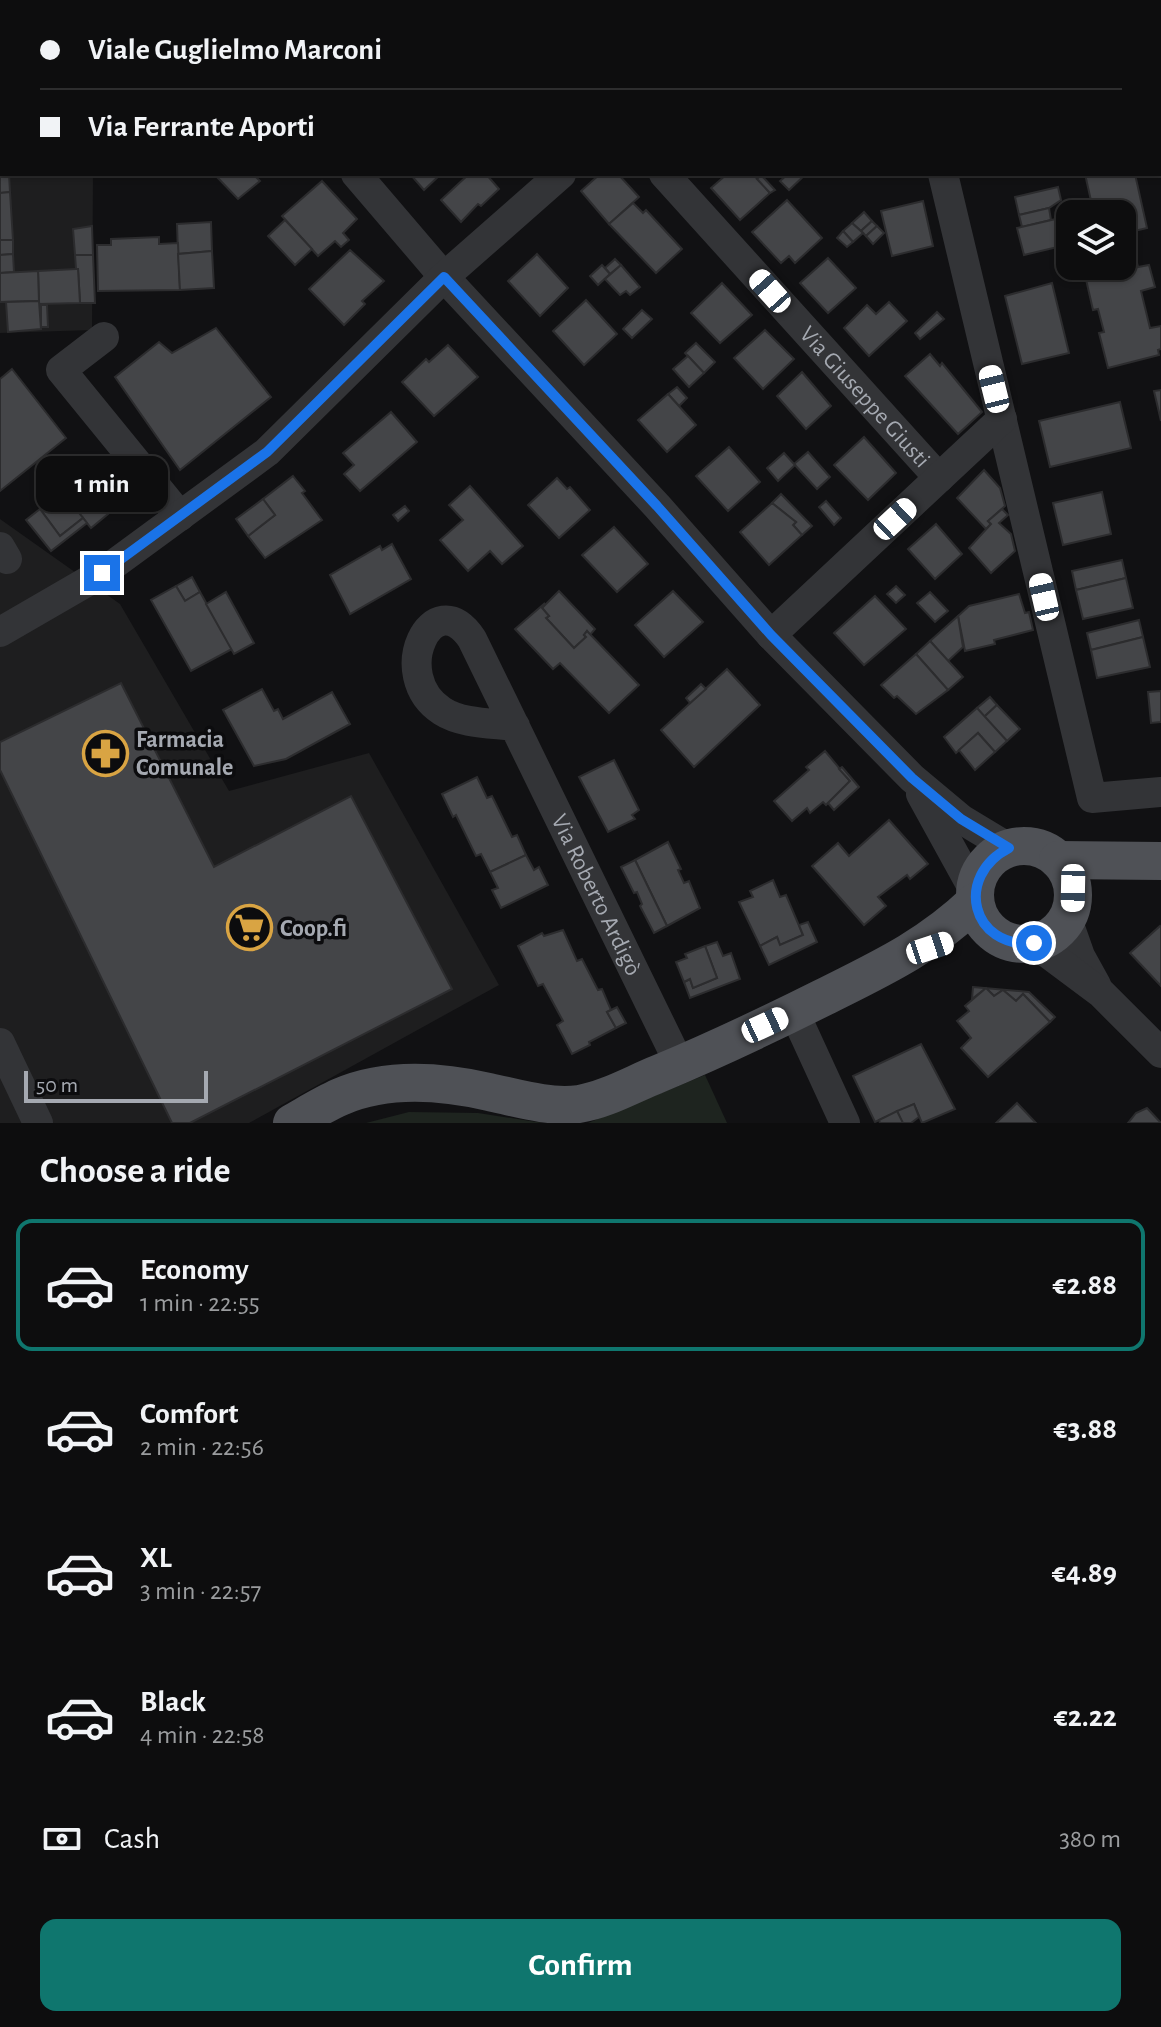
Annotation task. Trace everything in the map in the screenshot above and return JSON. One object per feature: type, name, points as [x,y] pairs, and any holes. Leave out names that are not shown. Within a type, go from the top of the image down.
[{"type":"main road","points":[[995,935],[979,915],[975,897],[978,877],[996,855],[1009,848],[1036,847],[1058,860],[1068,873],[1073,888],[1070,911]]},
{"type":"main road","points":[[1058,860],[1152,861]]},
{"type":"main road","points":[[908,955],[953,941],[995,935],[1020,944],[1047,938],[1090,885],[1152,861]]},
{"type":"main road","points":[[292,1123],[339,1097],[376,1086],[435,1084],[529,1101],[580,1104],[680,1065],[908,955],[949,928],[975,897]]},
{"type":"street","points":[[358,176],[444,277],[657,506],[771,635],[912,778],[961,819],[1009,848]]},
{"type":"street","points":[[0,632],[102,573],[267,452],[444,277],[559,176]]},
{"type":"street","name":"Via Giuseppe Giusti","points":[[666,176],[939,478]]},
{"type":"street","points":[[943,176],[1092,798],[1161,792]]},
{"type":"street","points":[[104,337],[61,370],[180,516]]},
{"type":"street","points":[[771,635],[1002,419]]},
{"type":"street","name":"Via Roberto Ardigò","points":[[515,726],[680,1065]]},
{"type":"street","points":[[912,778],[975,897]]},
{"type":"street","points":[[1070,911],[1080,956],[1101,993]]},
{"type":"street","points":[[1034,943],[1101,993],[1161,1053]]},
{"type":"street","points":[[794,1012],[845,1123]]},
{"type":"street","points":[[0,1043],[38,1123]]},
{"type":"shaded area","points":[[0,176],[93,176],[92,330],[0,333]]},
{"type":"shaded area","points":[[0,519],[120,604],[229,791],[369,753],[499,985],[249,1123],[0,1123]]},
{"type":"shaded area","points":[[705,1075],[727,1123],[588,1123]]},
{"type":"shaded area","points":[[409,1112],[478,1113],[543,1123],[366,1123]]},
{"type":"building","points":[[0,176],[9,176],[10,192],[0,193]]},
{"type":"building","points":[[259,176],[260,181],[238,199],[217,177]]},
{"type":"building","points":[[412,176],[439,176],[424,190]]},
{"type":"building","points":[[467,176],[488,176],[499,189],[481,206],[478,204],[461,222],[441,200]]},
{"type":"building","points":[[598,176],[620,176],[639,197],[609,224],[581,191]]},
{"type":"building","points":[[725,176],[755,176],[770,193],[740,220],[711,188]]},
{"type":"building","points":[[762,176],[775,190],[770,193],[757,179]]},
{"type":"building","points":[[786,176],[804,176],[789,190],[780,181]]},
{"type":"building","points":[[1085,176],[1135,176],[1147,228],[1136,231],[1136,200],[1091,200]]},
{"type":"building","points":[[322,181],[357,219],[343,233],[349,240],[341,247],[335,241],[318,256],[282,216]]},
{"type":"building","points":[[1058,187],[1061,200],[1056,200],[1049,208],[1019,215],[1015,197]]},
{"type":"building","points":[[10,192],[13,240],[0,240],[0,193]]},
{"type":"building","points":[[787,200],[822,238],[795,263],[789,256],[781,263],[752,232]]},
{"type":"building","points":[[923,201],[933,246],[892,256],[881,211]]},
{"type":"building","points":[[633,203],[643,213],[646,210],[682,249],[656,273],[609,224]]},
{"type":"building","points":[[1049,208],[1051,220],[1022,227],[1019,215]]},
{"type":"building","points":[[864,212],[872,221],[861,231],[852,223]]},
{"type":"building","points":[[1056,219],[1056,247],[1024,255],[1017,228]]},
{"type":"building","points":[[285,220],[312,249],[295,265],[268,236]]},
{"type":"building","points":[[872,221],[877,226],[866,236],[861,231]]},
{"type":"building","points":[[211,222],[212,251],[178,254],[177,224]]},
{"type":"building","points":[[852,223],[863,233],[853,242],[843,231]]},
{"type":"building","points":[[92,226],[93,255],[75,255],[73,229]]},
{"type":"building","points":[[877,226],[884,233],[873,244],[866,236]]},
{"type":"building","points":[[843,231],[853,242],[847,247],[837,238]]},
{"type":"building","points":[[159,237],[159,244],[178,243],[180,290],[98,291],[97,245],[111,245],[111,239]]},
{"type":"building","points":[[0,240],[13,240],[13,254],[0,255]]},
{"type":"building","points":[[350,250],[384,281],[362,301],[365,304],[344,325],[309,289]]},
{"type":"building","points":[[212,251],[214,288],[180,290],[178,254]]},
{"type":"building","points":[[13,254],[14,272],[0,273],[0,255]]},
{"type":"building","points":[[537,254],[568,288],[540,316],[508,281]]},
{"type":"building","points":[[75,255],[93,255],[95,303],[80,303]]},
{"type":"building","points":[[828,258],[856,288],[828,313],[800,283]]},
{"type":"building","points":[[615,259],[621,265],[610,274],[605,268]]},
{"type":"building","points":[[1136,263],[1138,267],[1149,265],[1155,287],[1141,291],[1150,328],[1161,326],[1161,349],[1158,350],[1159,355],[1108,368],[1099,333],[1104,332],[1098,309],[1093,310],[1086,280],[1136,280]]},
{"type":"building","points":[[602,265],[610,274],[598,285],[590,276]]},
{"type":"building","points":[[621,265],[640,287],[630,295],[626,291],[620,295],[605,279]]},
{"type":"building","points":[[78,269],[80,303],[39,304],[38,271]]},
{"type":"building","points":[[38,271],[39,301],[0,302],[0,273]]},
{"type":"building","points":[[722,283],[752,315],[720,343],[691,313]]},
{"type":"building","points":[[1052,283],[1069,353],[1022,364],[1005,296]]},
{"type":"building","points":[[586,300],[617,334],[584,365],[553,331]]},
{"type":"building","points":[[39,301],[41,329],[8,332],[6,302]]},
{"type":"building","points":[[889,302],[907,321],[869,356],[844,328],[867,305],[876,314]]},
{"type":"building","points":[[41,305],[47,305],[48,327],[41,327]]},
{"type":"building","points":[[642,310],[652,319],[632,338],[623,329]]},
{"type":"building","points":[[937,312],[944,319],[920,339],[915,333]]},
{"type":"building","points":[[216,328],[271,397],[180,470],[115,377],[159,342],[172,353]]},
{"type":"building","points":[[765,330],[794,359],[763,389],[734,358]]},
{"type":"building","points":[[696,343],[715,362],[704,373],[685,353]]},
{"type":"building","points":[[448,345],[478,377],[434,416],[402,382],[426,359],[429,362]]},
{"type":"building","points":[[930,354],[940,366],[942,363],[982,412],[958,434],[905,376]]},
{"type":"building","points":[[688,356],[704,373],[689,387],[673,369]]},
{"type":"building","points":[[12,369],[66,438],[0,491],[0,379]]},
{"type":"building","points":[[802,372],[831,406],[806,429],[777,396]]},
{"type":"building","points":[[677,387],[687,398],[679,406],[668,394]]},
{"type":"building","points":[[1161,390],[1161,421],[1154,391]]},
{"type":"building","points":[[668,394],[696,425],[667,452],[638,420]]},
{"type":"building","points":[[1120,402],[1131,448],[1050,467],[1039,421]]},
{"type":"building","points":[[391,412],[417,442],[360,491],[344,474],[354,465],[343,453]]},
{"type":"building","points":[[864,437],[896,473],[868,500],[834,465]]},
{"type":"building","points":[[729,447],[760,482],[728,511],[696,476]]},
{"type":"building","points":[[808,452],[830,477],[817,489],[794,464]]},
{"type":"building","points":[[784,453],[795,465],[778,481],[767,468]]},
{"type":"building","points":[[89,465],[117,501],[106,511],[108,514],[91,528],[60,489]]},
{"type":"building","points":[[984,470],[1000,488],[1005,506],[988,521],[991,524],[986,529],[957,498]]},
{"type":"building","points":[[293,476],[322,520],[265,558],[248,536],[275,515],[263,499]]},
{"type":"building","points":[[557,478],[567,489],[570,487],[590,510],[559,538],[528,505]]},
{"type":"building","points":[[470,486],[523,546],[502,564],[490,551],[468,571],[440,540],[463,520],[449,505]]},
{"type":"building","points":[[62,491],[83,518],[60,536],[40,509]]},
{"type":"building","points":[[1102,492],[1111,534],[1063,545],[1053,503]]},
{"type":"building","points":[[781,494],[812,526],[802,535],[793,525],[796,522],[772,503]]},
{"type":"building","points":[[263,499],[275,515],[248,536],[236,519]]},
{"type":"building","points":[[826,501],[841,518],[834,525],[819,507]]},
{"type":"building","points":[[772,503],[796,522],[793,525],[802,535],[769,565],[740,532]]},
{"type":"building","points":[[405,506],[409,511],[398,521],[393,515]]},
{"type":"building","points":[[40,509],[60,536],[83,518],[87,523],[51,551],[26,520]]},
{"type":"building","points":[[1002,509],[1008,515],[999,523],[1011,534],[1015,551],[991,573],[969,548],[991,524],[988,521]]},
{"type":"building","points":[[936,524],[962,554],[935,579],[908,549]]},
{"type":"building","points":[[614,527],[648,564],[617,592],[582,555]]},
{"type":"building","points":[[392,544],[411,579],[350,614],[330,575],[380,546],[382,550]]},
{"type":"building","points":[[1122,560],[1126,578],[1076,590],[1072,571]]},
{"type":"building","points":[[192,577],[200,592],[185,601],[176,586]]},
{"type":"building","points":[[1126,578],[1133,608],[1083,619],[1076,590]]},
{"type":"building","points":[[176,586],[185,601],[200,592],[232,649],[191,671],[151,600]]},
{"type":"building","points":[[896,586],[905,595],[896,603],[887,594]]},
{"type":"building","points":[[559,591],[595,629],[590,635],[587,631],[586,637],[574,648],[546,618],[549,616],[542,608]]},
{"type":"building","points":[[673,591],[703,622],[664,657],[635,625]]},
{"type":"building","points":[[226,592],[254,643],[234,654],[206,604]]},
{"type":"building","points":[[930,592],[948,611],[935,622],[917,603]]},
{"type":"building","points":[[1019,594],[1025,613],[1029,612],[1033,630],[965,651],[958,616],[969,606]]},
{"type":"building","points":[[875,596],[906,629],[864,665],[834,633]]},
{"type":"building","points":[[545,603],[542,608],[549,616],[546,618],[574,648],[586,637],[587,631],[639,685],[609,713],[560,663],[553,669],[515,629]]},
{"type":"building","points":[[958,616],[963,647],[948,661],[930,641]]},
{"type":"building","points":[[1139,620],[1143,637],[1091,650],[1087,633]]},
{"type":"building","points":[[1143,637],[1150,667],[1097,678],[1091,650]]},
{"type":"building","points":[[930,641],[963,677],[948,690],[916,654]]},
{"type":"building","points":[[916,654],[948,690],[916,714],[881,685]]},
{"type":"building","points":[[727,669],[760,705],[694,767],[661,730]]},
{"type":"building","name":"Coop.fi","points":[[121,683],[214,867],[351,796],[452,989],[190,1123],[172,1123],[0,770],[0,742]]},
{"type":"building","points":[[701,684],[706,689],[690,703],[686,698]]},
{"type":"building","points":[[262,689],[274,711],[278,709],[283,719],[332,692],[350,724],[286,759],[254,766],[223,710]]},
{"type":"building","points":[[1161,691],[1161,722],[1151,723],[1148,692]]},
{"type":"building","points":[[990,697],[997,705],[984,717],[977,708]]},
{"type":"building","points":[[997,705],[1020,729],[1007,741],[984,717]]},
{"type":"building","points":[[977,708],[1007,741],[995,752],[978,733],[956,753],[944,737]]},
{"type":"building","points":[[978,733],[995,752],[975,770],[959,750]]},
{"type":"building","points":[[825,751],[850,781],[826,805],[823,802],[810,813],[807,808],[792,821],[774,801]]},
{"type":"building","points":[[614,760],[639,810],[632,815],[635,819],[608,832],[579,777]]},
{"type":"building","points":[[842,767],[859,787],[834,810],[828,803],[850,781],[839,769]]},
{"type":"building","points":[[477,777],[487,798],[492,796],[512,837],[517,835],[526,855],[490,872],[481,854],[476,856],[442,794]]},
{"type":"building","points":[[889,820],[928,864],[910,879],[907,875],[878,897],[886,906],[864,925],[812,866],[838,843],[849,856]]},
{"type":"building","points":[[668,842],[684,883],[689,881],[700,908],[667,926],[635,860]]},
{"type":"building","points":[[526,855],[534,870],[539,867],[548,885],[501,908],[492,890],[498,888],[490,872]]},
{"type":"building","points":[[635,860],[667,926],[654,933],[640,906],[637,892],[634,893],[621,867]]},
{"type":"building","points":[[773,880],[780,897],[786,895],[803,935],[780,945],[777,937],[760,946],[739,902],[753,897],[750,891]]},
{"type":"building","points":[[808,922],[817,942],[769,965],[760,946],[777,937],[780,945],[803,935],[799,925]]},
{"type":"building","points":[[1161,927],[1161,986],[1130,953]]},
{"type":"building","points":[[563,930],[577,961],[582,959],[598,990],[602,989],[611,1010],[607,1012],[616,1028],[572,1054],[557,1025],[563,1021],[543,984],[538,986],[518,946],[542,933],[544,936]]},
{"type":"building","points":[[717,942],[723,956],[731,953],[740,979],[690,998],[684,982],[690,979],[693,988],[717,978],[705,946]]},
{"type":"building","points":[[705,946],[717,978],[693,988],[690,979],[684,982],[676,962],[687,958],[685,954]]},
{"type":"building","points":[[973,987],[986,988],[972,999]]},
{"type":"building","points":[[986,988],[1029,992],[1055,1017],[1050,1022],[1023,994],[1016,1001],[1003,990],[994,996]]},
{"type":"building","points":[[986,988],[994,996],[1003,990],[1016,1001],[1023,994],[1050,1022],[988,1077],[961,1048],[971,1038],[957,1021],[969,1011],[965,1006]]},
{"type":"building","points":[[617,1007],[626,1023],[616,1028],[607,1012]]},
{"type":"building","points":[[921,1044],[955,1109],[922,1123],[914,1104],[875,1122],[853,1076]]},
{"type":"building","points":[[1017,1103],[1036,1123],[996,1123]]},
{"type":"building","points":[[914,1104],[919,1117],[911,1123],[902,1123],[897,1111]]},
{"type":"building","points":[[1147,1108],[1161,1123],[1128,1123],[1136,1113]]},
{"type":"building","points":[[897,1111],[903,1123],[880,1123],[879,1120]]},
{"type":"place","name":"Farmacia Comunale","points":[[105,753]]},
{"type":"place","name":"Coop.fi","points":[[249,928]]},
{"type":"route","points":[[102,573],[267,452],[444,277],[657,506],[771,635],[912,778],[961,819],[1009,848],[996,855],[978,877],[975,902],[979,915],[995,935],[1020,944],[1034,943]]}]
